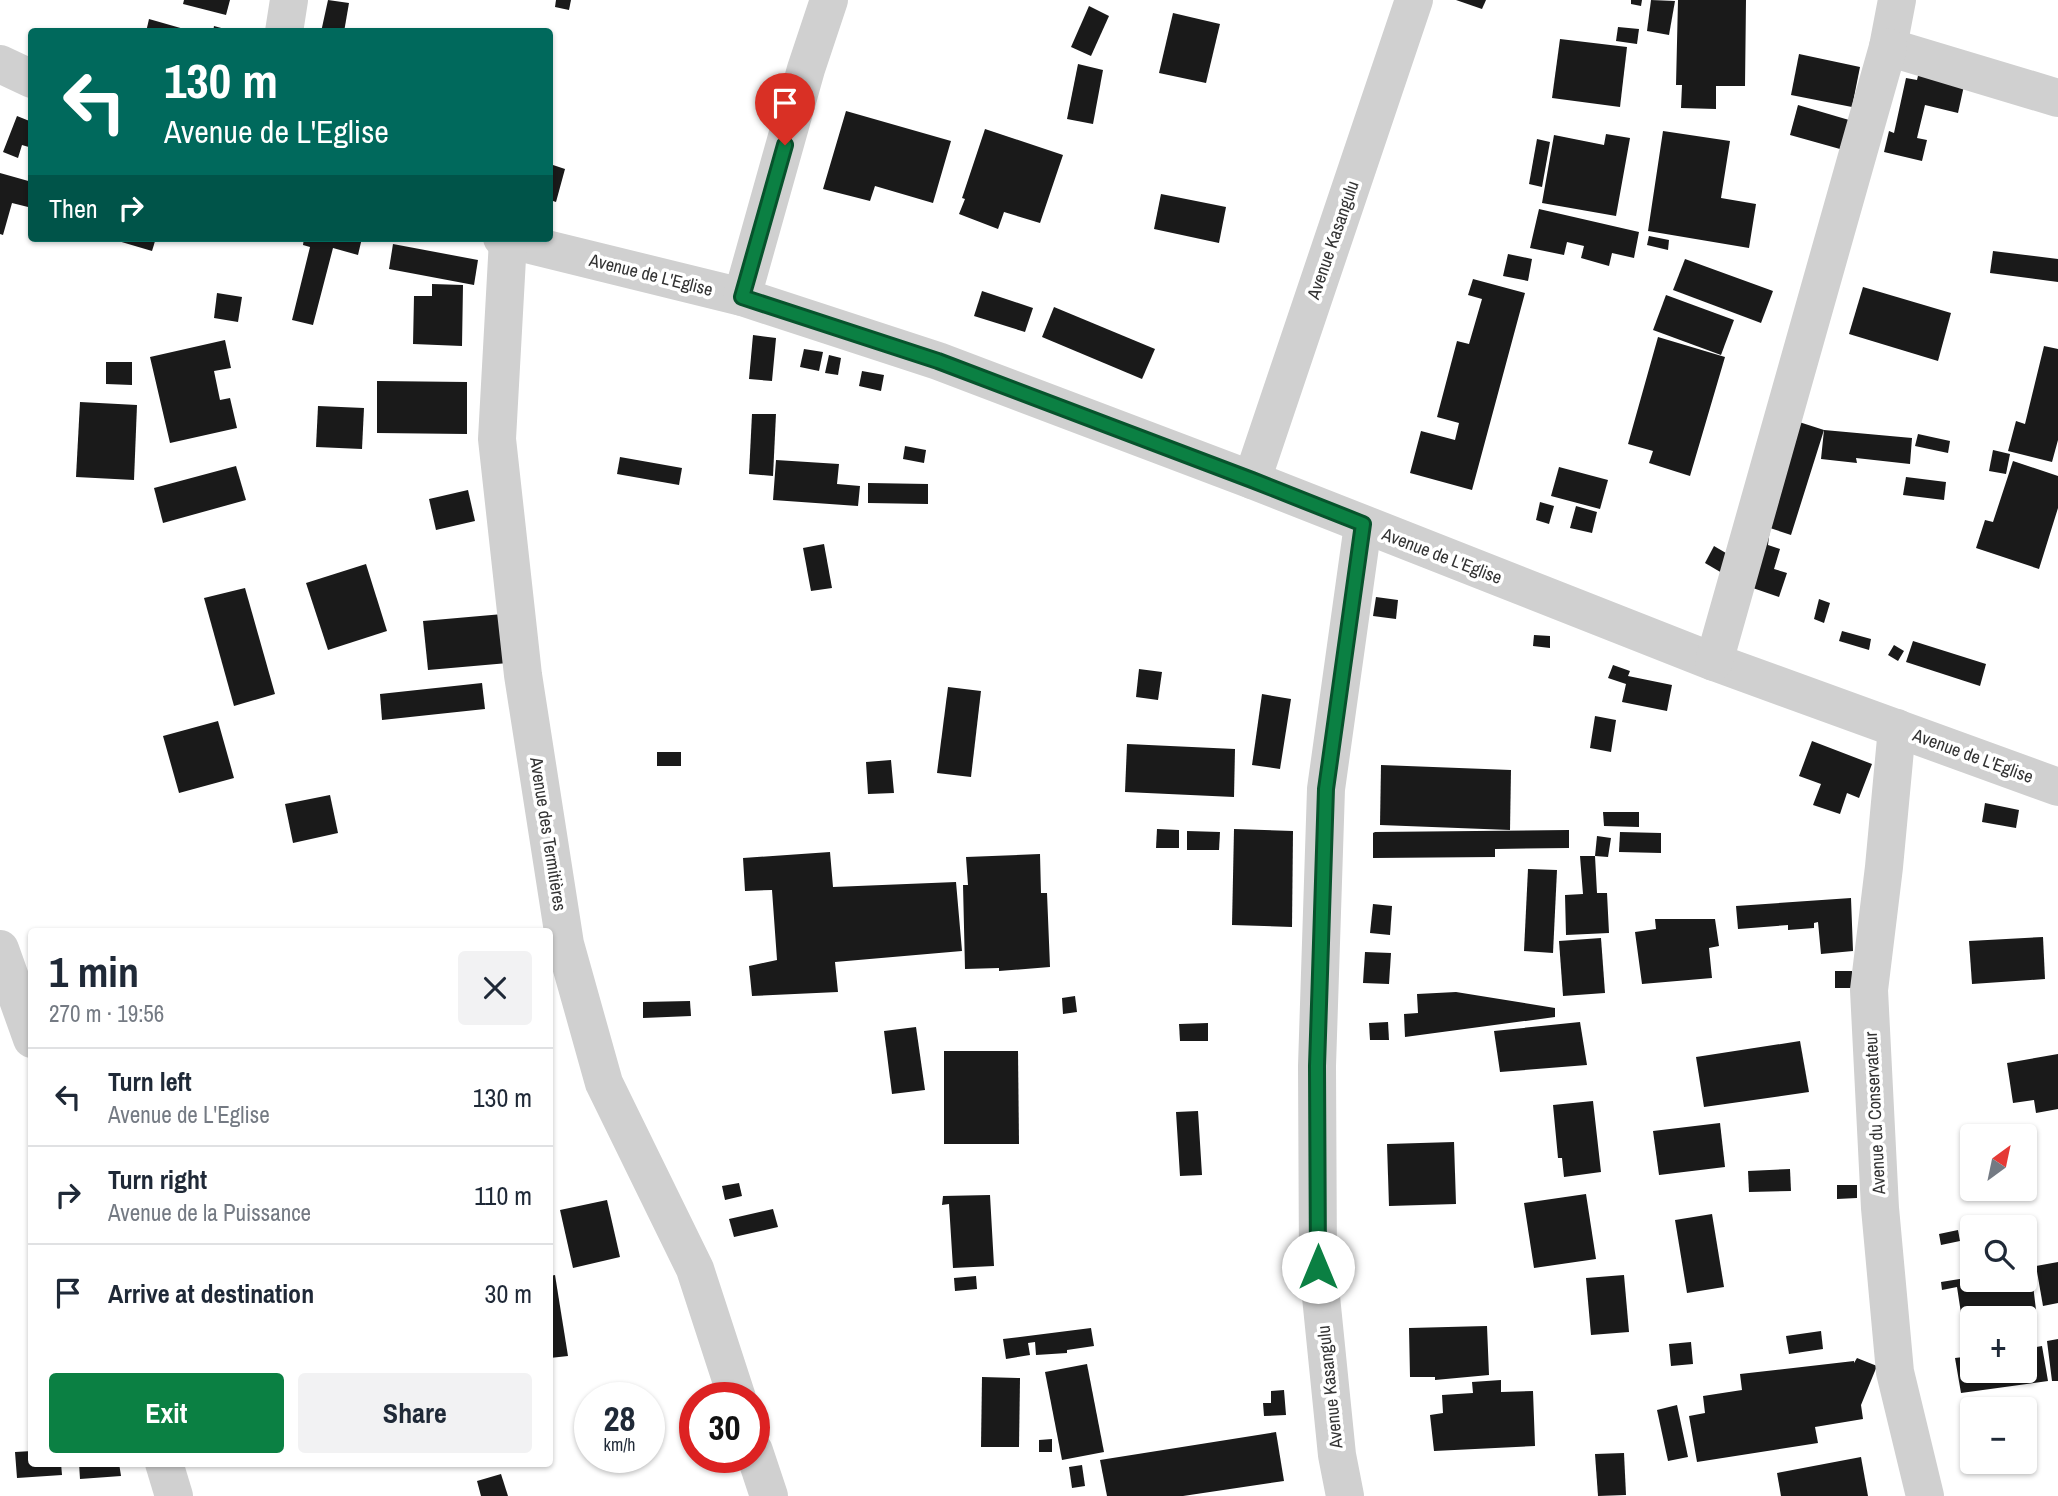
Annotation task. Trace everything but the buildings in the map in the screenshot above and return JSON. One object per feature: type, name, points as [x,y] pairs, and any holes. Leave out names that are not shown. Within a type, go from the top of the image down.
[{"type":"street","points":[[285,28],[289,0]]},
{"type":"street","points":[[742,297],[806,69],[829,0]]},
{"type":"street","name":"Avenue Kasangulu","points":[[1252,480],[1414,0]]},
{"type":"street","points":[[1714,662],[1888,47],[1897,0]]},
{"type":"street","points":[[1888,47],[2058,97]]},
{"type":"street","name":"Avenue des Termitières","points":[[505,242],[497,439],[523,674],[565,943],[604,1083],[695,1269],[732,1382]]},
{"type":"street","name":"Avenue de L'Eglise","points":[[517,242],[742,297],[938,361],[1252,480],[1714,662],[2058,787]]},
{"type":"street","name":"Avenue Kasangulu","points":[[1345,1496],[1337,1455],[1318,1267],[1317,1066],[1326,789],[1363,524]]},
{"type":"street","name":"Avenue du Conservateur","points":[[1897,728],[1870,990],[1880,1208],[1895,1373],[1925,1496]]},
{"type":"street","points":[[0,949],[28,1028]]},
{"type":"street","points":[[165,1467],[174,1496]]},
{"type":"street","points":[[761,1473],[769,1496]]},
{"type":"route","points":[[785,145],[742,297],[938,361],[1363,524],[1326,789],[1317,1066],[1318,1267]]}]
